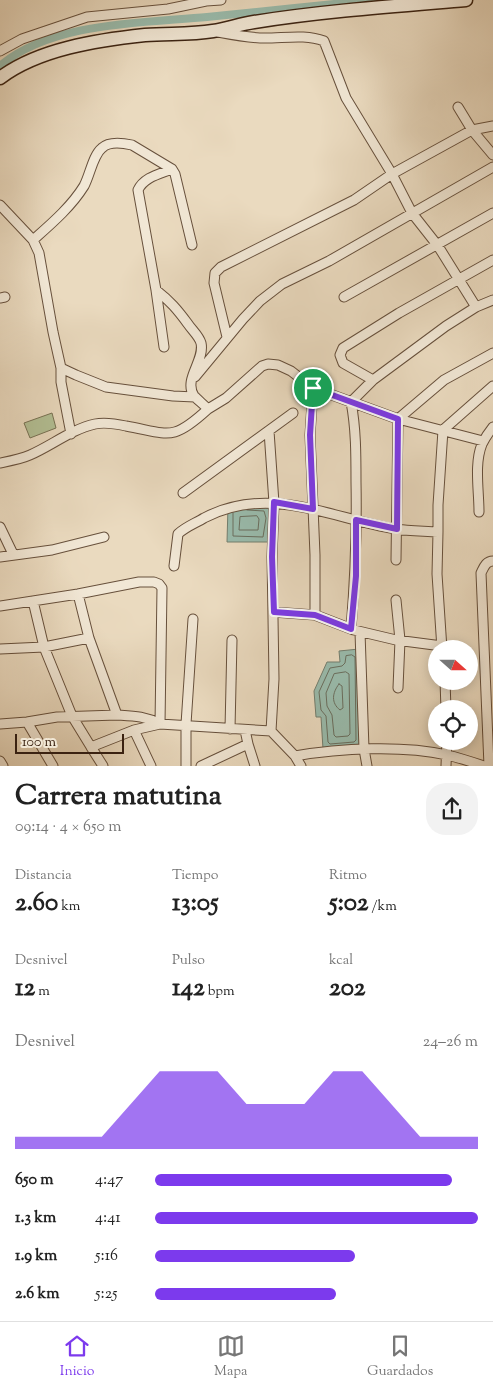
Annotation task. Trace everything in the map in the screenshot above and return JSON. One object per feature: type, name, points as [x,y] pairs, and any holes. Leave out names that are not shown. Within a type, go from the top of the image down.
[{"type":"street","points":[[0,52],[22,39],[87,16],[168,9],[206,1],[221,0]]},
{"type":"street","points":[[0,78],[10,70],[49,54],[89,44],[144,35],[213,31],[262,21],[371,8],[466,0]]},
{"type":"street","points":[[213,31],[246,37],[314,37],[324,41],[346,98],[392,174],[412,212],[438,246],[476,307]]},
{"type":"street","points":[[458,107],[472,130],[493,155]]},
{"type":"street","points":[[227,338],[214,283],[215,273],[221,267],[354,200],[392,174],[472,130],[493,126]]},
{"type":"street","points":[[33,240],[69,207],[83,188],[90,175],[97,153],[107,144],[125,144],[132,145],[172,169],[175,174],[192,244]]},
{"type":"street","points":[[190,383],[260,301],[282,284],[329,261],[493,167]]},
{"type":"street","points":[[164,347],[138,190],[146,180],[172,169]]},
{"type":"street","points":[[0,205],[33,240],[39,253],[61,368],[61,382],[71,434]]},
{"type":"street","points":[[344,298],[493,214]]},
{"type":"street","points":[[373,380],[343,363],[340,355],[343,348],[398,313],[493,260]]},
{"type":"street","points":[[156,290],[172,302],[201,344],[200,356],[190,383],[195,397],[208,409]]},
{"type":"street","points":[[351,402],[373,380],[446,326],[476,307],[493,300]]},
{"type":"street","points":[[396,560],[398,419],[444,380],[493,353]]},
{"type":"street","points":[[0,463],[29,456],[71,434],[96,424],[118,424],[156,433],[172,434],[180,431],[208,409],[226,398],[262,366],[268,364],[278,365],[291,371],[313,388],[351,402],[398,419],[483,442]]},
{"type":"street","points":[[61,368],[106,387],[195,397]]},
{"type":"street","points":[[442,640],[437,574],[438,505],[443,430],[493,386]]},
{"type":"street","points":[[313,388],[310,435],[315,615]]},
{"type":"street","points":[[351,402],[355,422],[356,630],[364,749],[367,766]]},
{"type":"street","points":[[183,493],[293,413]]},
{"type":"street","points":[[479,512],[478,464],[483,442],[493,427]]},
{"type":"street","points":[[269,431],[274,502],[272,557],[274,679],[271,731]]},
{"type":"street","points":[[174,566],[176,538],[181,530],[218,511],[231,507],[274,502],[313,509],[397,529],[438,532]]},
{"type":"street","points":[[0,527],[13,554]]},
{"type":"street","points":[[0,557],[52,550],[104,537]]},
{"type":"street","points":[[489,766],[488,652],[482,573],[484,566],[493,561]]},
{"type":"street","points":[[0,606],[139,582],[159,584],[162,588],[160,724]]},
{"type":"street","points":[[78,594],[89,638],[117,716]]},
{"type":"street","points":[[396,600],[400,640],[398,688]]},
{"type":"street","points":[[33,601],[44,647],[72,716],[103,766]]},
{"type":"street","points":[[274,612],[315,615],[356,630],[428,645]]},
{"type":"street","points":[[186,766],[186,724],[193,619]]},
{"type":"street","points":[[0,649],[44,647],[89,638]]},
{"type":"street","points":[[230,729],[232,640]]},
{"type":"street","points":[[0,724],[72,716],[139,716],[160,724]]},
{"type":"street","points":[[27,722],[53,766]]},
{"type":"street","points":[[91,747],[134,730],[160,724],[186,724],[271,731],[295,756],[301,766]]},
{"type":"street","points":[[134,730],[152,766]]},
{"type":"street","points":[[245,730],[255,766]]},
{"type":"street","points":[[201,766],[248,744]]},
{"type":"street","points":[[295,756],[364,749],[403,750],[446,755],[484,766]]},
{"type":"street","points":[[446,750],[446,766]]},
{"type":"street","points":[[0,761],[3,766]]},
{"type":"shaded area","points":[[52,413],[56,428],[30,438],[24,423]]},
{"type":"water","points":[[268,505],[271,517],[269,542],[227,542],[228,506]]},
{"type":"water","points":[[359,649],[362,747],[323,749],[321,717],[316,717],[314,691],[327,662],[340,662],[339,651]]},
{"type":"waterway","points":[[0,66],[21,52],[45,41],[98,27],[373,0]]},
{"type":"route","points":[[313,388],[398,419],[397,529],[356,520],[356,576],[351,629],[315,615],[274,612],[272,557],[274,502],[313,509],[310,435],[313,388]]}]
